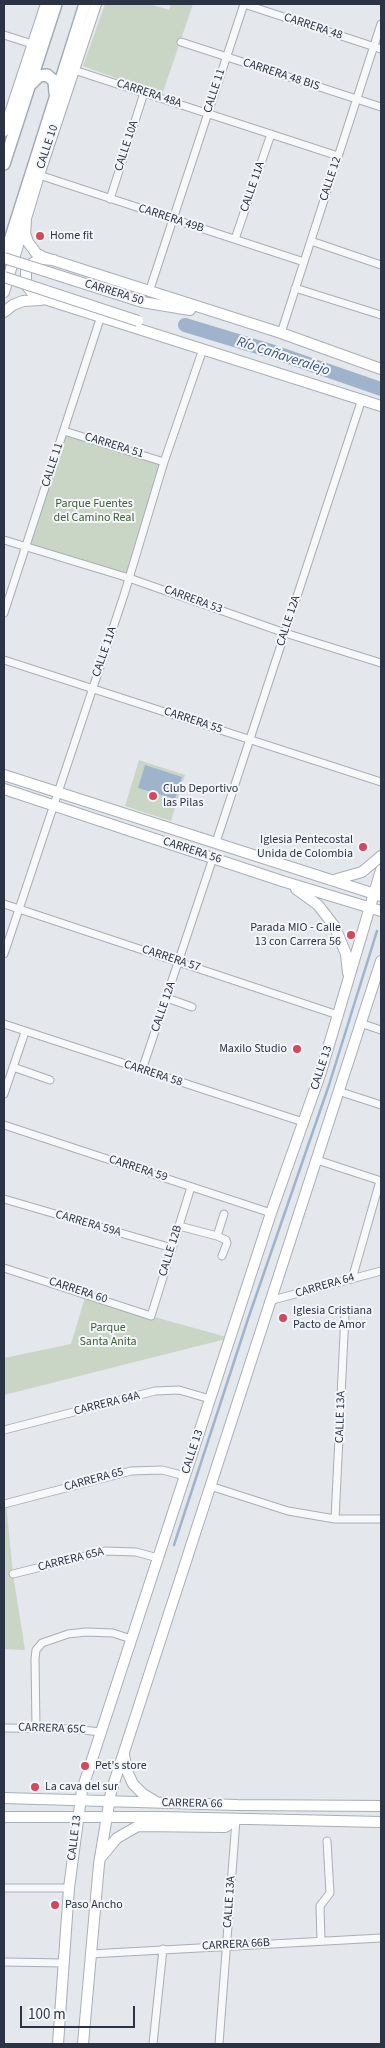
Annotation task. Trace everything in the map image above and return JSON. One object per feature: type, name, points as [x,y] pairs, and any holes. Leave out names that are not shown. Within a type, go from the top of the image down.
[{"type":"main road","points":[[4,131],[46,4]]},
{"type":"main road","points":[[4,164],[56,4]]},
{"type":"main road","name":"CALLE 10","points":[[4,259],[85,4]]},
{"type":"main road","name":"CALLE 10","points":[[4,292],[39,175],[96,4]]},
{"type":"main road","points":[[28,89],[37,77],[47,75],[55,83],[55,97]]},
{"type":"main road","name":"CARRERA 50","points":[[26,222],[26,233],[31,248],[43,257],[281,333],[381,369]]},
{"type":"main road","name":"CARRERA 50","points":[[4,259],[142,302],[228,316]]},
{"type":"main road","points":[[44,300],[28,290],[25,281],[26,272],[31,264],[40,259],[54,260]]},
{"type":"main road","name":"CARRERA 50","points":[[4,277],[138,321],[203,349]]},
{"type":"main road","points":[[4,312],[13,305],[23,301],[44,300]]},
{"type":"main road","name":"CARRERA 50","points":[[44,300],[101,316],[381,406]]},
{"type":"main road","name":"CARRERA 56","points":[[4,775],[378,894]]},
{"type":"main road","name":"CARRERA 56","points":[[4,789],[282,881],[381,911]]},
{"type":"main road","points":[[334,880],[358,874],[369,868],[381,856]]},
{"type":"main road","name":"CALLE 13","points":[[58,2044],[69,1888],[82,1790],[271,1213],[303,1122],[370,908],[378,894],[381,870]]},
{"type":"main road","points":[[282,881],[312,900],[331,921],[344,947],[349,977]]},
{"type":"main road","name":"CALLE 13","points":[[83,2044],[99,1864],[110,1800],[381,961]]},
{"type":"main road","points":[[124,1753],[125,1766],[133,1784],[143,1794],[160,1803]]},
{"type":"main road","name":"CARRERA 66","points":[[4,1798],[160,1803],[381,1806]]},
{"type":"main road","points":[[364,1822],[365,1806]]},
{"type":"main road","name":"CARRERA 66","points":[[4,1817],[160,1817],[381,1822]]},
{"type":"main road","points":[[99,1864],[103,1854],[113,1841],[126,1831],[138,1826],[225,1827],[236,1820]]},
{"type":"street","name":"CARRERA 48","points":[[244,4],[378,48]]},
{"type":"street","name":"CALLE 11","points":[[149,292],[244,4]]},
{"type":"street","name":"CALLE 12","points":[[281,333],[357,99],[378,48],[381,24]]},
{"type":"street","points":[[4,35],[32,44]]},
{"type":"street","name":"CARRERA 48 BIS","points":[[181,42],[381,107]]},
{"type":"street","name":"CARRERA 48A","points":[[74,70],[338,156]]},
{"type":"street","name":"CALLE 10A","points":[[110,199],[144,93]]},
{"type":"street","name":"CALLE 11A","points":[[235,239],[271,134]]},
{"type":"street","name":"CARRERA 49B","points":[[39,175],[304,262]]},
{"type":"street","points":[[310,241],[381,265]]},
{"type":"street","points":[[295,288],[381,315]]},
{"type":"street","name":"CALLE 11","points":[[4,613],[101,316]]},
{"type":"street","name":"CALLE 11A","points":[[4,954],[129,578],[164,462],[203,349]]},
{"type":"street","name":"CALLE 12A","points":[[216,842],[362,400]]},
{"type":"street","name":"CARRERA 51","points":[[64,431],[164,462]]},
{"type":"street","name":"CARRERA 53","points":[[4,540],[129,578],[285,633],[381,663]]},
{"type":"street","name":"CARRERA 55","points":[[4,660],[381,782]]},
{"type":"street","name":"CALLE 12A","points":[[142,1070],[213,858]]},
{"type":"street","name":"CARRERA 57","points":[[4,904],[338,1014]]},
{"type":"street","points":[[167,998],[192,1007]]},
{"type":"street","points":[[360,1023],[381,1030]]},
{"type":"street","name":"CARRERA 58","points":[[4,1024],[303,1122]]},
{"type":"street","points":[[4,1094],[25,1032]]},
{"type":"street","points":[[13,1067],[50,1080]]},
{"type":"street","points":[[338,1091],[381,1105]]},
{"type":"street","name":"CARRERA 59","points":[[4,1126],[271,1213]]},
{"type":"street","points":[[317,1160],[381,1181],[352,1279]]},
{"type":"street","name":"CALLE 12B","points":[[151,1316],[192,1187]]},
{"type":"street","name":"CARRERA 59A","points":[[4,1199],[172,1248]]},
{"type":"street","points":[[217,1236],[224,1214]]},
{"type":"street","points":[[179,1226],[226,1240],[222,1256]]},
{"type":"street","name":"CARRERA 60","points":[[4,1268],[151,1316]]},
{"type":"street","name":"CARRERA 64","points":[[270,1301],[381,1271]]},
{"type":"street","name":"CALLE 13A","points":[[335,1519],[345,1314]]},
{"type":"street","name":"CARRERA 64A","points":[[4,1430],[155,1391],[179,1390],[210,1400]]},
{"type":"street","name":"CARRERA 65","points":[[4,1504],[131,1471],[162,1470],[185,1476]]},
{"type":"street","points":[[210,1486],[288,1510],[335,1519],[381,1520]]},
{"type":"street","name":"CARRERA 65A","points":[[13,1574],[105,1551],[136,1552],[158,1558]]},
{"type":"street","points":[[36,1728],[35,1659],[36,1650],[42,1643],[68,1634],[95,1631],[113,1633],[131,1639]]},
{"type":"street","name":"CARRERA 65C","points":[[4,1728],[74,1729],[100,1732]]},
{"type":"street","name":"CALLE 13A","points":[[219,2044],[236,1820]]},
{"type":"street","points":[[321,1941],[320,1906],[329,1898],[330,1893],[327,1841]]},
{"type":"street","points":[[4,1888],[69,1888]]},
{"type":"street","name":"CARRERA 66B","points":[[90,1954],[381,1938]]},
{"type":"street","points":[[153,2044],[163,1949]]},
{"type":"street","points":[[4,1962],[64,1963]]},
{"type":"green space","points":[[105,4],[150,4],[169,10],[171,4],[193,4],[162,95],[83,66]]},
{"type":"green space","name":"Parque Fuentes del Camino Real","points":[[64,431],[164,462],[129,578],[27,547]]},
{"type":"green space","name":"Club Deportivo las Pilas","points":[[139,760],[185,775],[171,821],[125,806]]},
{"type":"green space","name":"Parque Santa Anita","points":[[86,1294],[151,1316],[230,1338],[4,1395],[4,1358],[71,1344]]},
{"type":"green space","points":[[6,1503],[13,1574],[25,1650],[4,1649],[4,1504]]},
{"type":"water","points":[[145,765],[182,777],[175,799],[138,788]]},
{"type":"waterway","name":"Río Cañaveralejo","points":[[185,325],[274,352],[381,389]]},
{"type":"waterway","points":[[174,1545],[248,1319],[329,1085],[377,931]]},
{"type":"place","name":"Home fit","points":[[40,236]]},
{"type":"place","name":"Club Deportivo las Pilas","points":[[153,796]]},
{"type":"place","name":"Iglesia Pentecostal Unida de Colombia","points":[[363,847]]},
{"type":"place","name":"Parada MIO - Calle 13 con Carrera 56","points":[[351,935]]},
{"type":"place","name":"Maxilo Studio","points":[[297,1049]]},
{"type":"place","name":"Iglesia Cristiana Pacto de Amor","points":[[283,1318]]},
{"type":"place","name":"Pet's store","points":[[85,1766]]},
{"type":"place","name":"La cava del sur","points":[[35,1787]]},
{"type":"place","name":"Paso Ancho","points":[[55,1905]]}]
